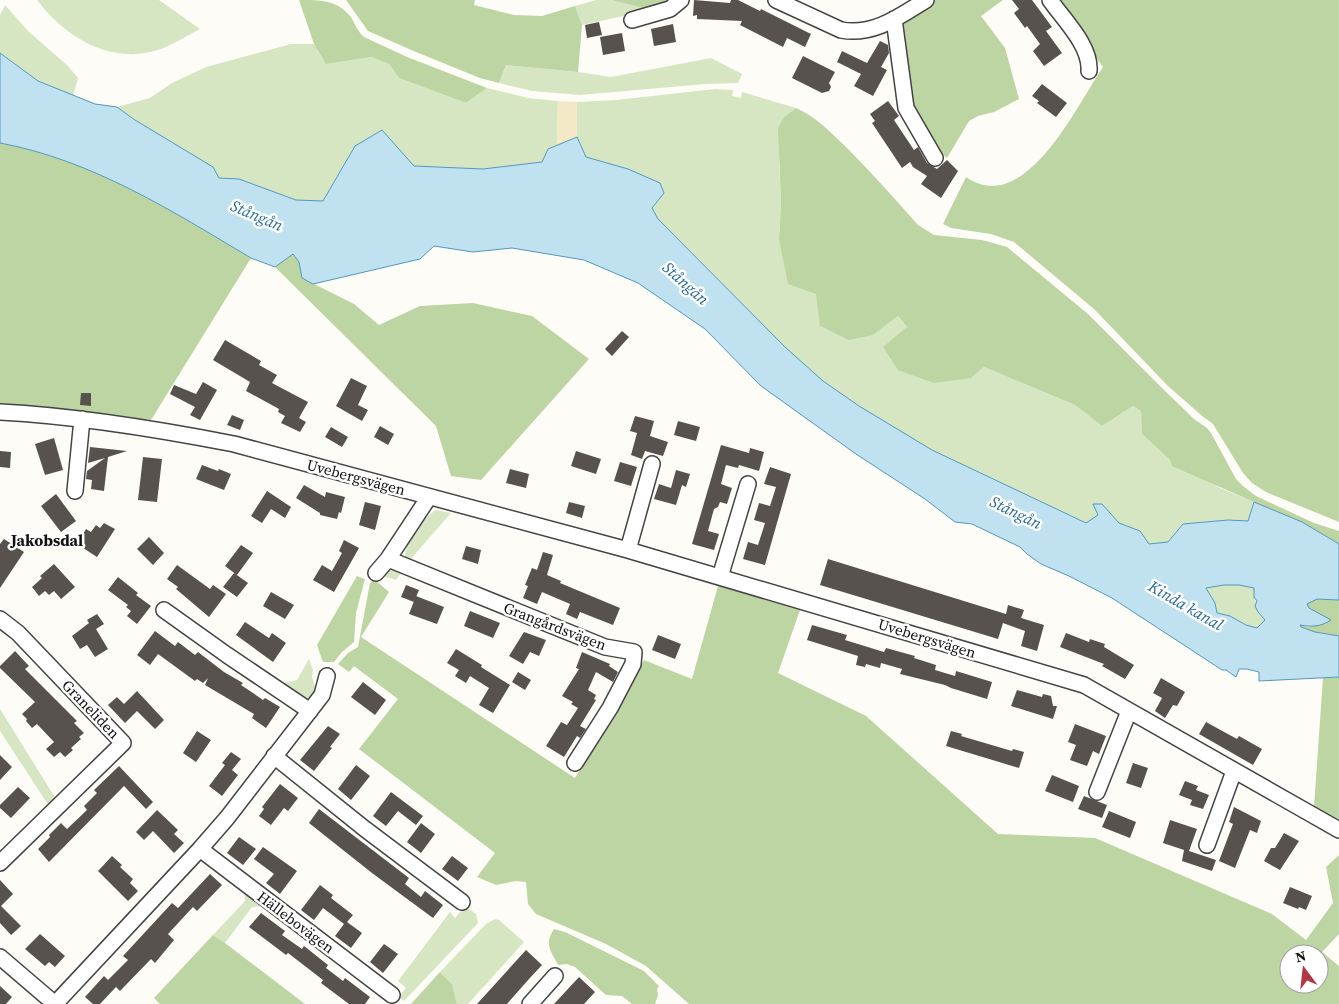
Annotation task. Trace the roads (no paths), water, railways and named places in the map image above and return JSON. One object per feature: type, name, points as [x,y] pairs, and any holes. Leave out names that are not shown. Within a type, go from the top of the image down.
[{"type":"street","points":[[632,20],[670,9],[681,0]]},
{"type":"street","points":[[776,0],[841,30],[849,31],[872,29],[884,25],[926,0]]},
{"type":"street","points":[[1050,0],[1086,50],[1089,71]]},
{"type":"street","points":[[894,19],[906,108],[935,158]]},
{"type":"street","name":"Uvebergsvägen","points":[[0,412],[82,419],[169,431],[234,444],[628,550],[1084,685],[1339,830]]},
{"type":"street","points":[[75,491],[82,419]]},
{"type":"street","points":[[628,550],[652,464]]},
{"type":"street","points":[[720,577],[748,484]]},
{"type":"street","points":[[376,573],[388,560],[429,497]]},
{"type":"street","name":"Grangårdsvägen","points":[[388,560],[605,646],[634,652],[633,664],[610,708],[575,763]]},
{"type":"street","points":[[164,610],[227,655],[310,710]]},
{"type":"street","name":"Graneliden","points":[[0,619],[18,633],[123,743],[0,863]]},
{"type":"street","points":[[0,956],[55,1004],[227,818],[322,695],[327,676]]},
{"type":"street","points":[[1097,792],[1129,711]]},
{"type":"street","points":[[274,756],[365,829],[462,902]]},
{"type":"street","points":[[1207,846],[1234,771]]},
{"type":"street","name":"Hällebovägen","points":[[200,849],[392,996]]},
{"type":"street","points":[[530,1004],[555,976]]},
{"type":"water","points":[[0,53],[38,81],[95,104],[117,107],[213,167],[219,178],[239,179],[296,200],[323,201],[355,146],[382,130],[414,166],[483,169],[542,162],[548,149],[577,137],[586,157],[628,169],[660,183],[664,193],[652,208],[658,219],[785,347],[823,381],[859,406],[932,450],[1086,523],[1098,515],[1093,504],[1102,504],[1119,523],[1140,531],[1149,544],[1168,542],[1183,524],[1228,520],[1248,521],[1254,502],[1302,522],[1339,544],[1339,600],[1317,599],[1307,604],[1309,608],[1331,620],[1316,626],[1300,625],[1315,632],[1339,636],[1339,677],[1259,681],[1259,672],[1239,669],[1236,677],[1226,670],[1222,670],[1112,598],[1041,564],[1020,547],[972,524],[955,522],[925,499],[856,454],[761,386],[705,329],[638,283],[584,260],[512,248],[473,252],[434,246],[420,259],[313,284],[302,278],[299,262],[293,254],[275,267],[251,258],[161,205],[99,174],[34,151],[0,143]],"holes":[[[1239,585],[1254,588],[1254,597],[1257,601],[1255,606],[1265,620],[1257,628],[1246,625],[1230,616],[1217,613],[1215,603],[1206,588]]]},
{"type":"district","name":"Jakobsdal","points":[[47,540]]},
{"type":"water label","name":"Stångån","points":[[257,215]]},
{"type":"water label","name":"Stångån","points":[[686,283]]},
{"type":"water label","name":"Stångån","points":[[1016,512]]},
{"type":"water label","name":"Kinda kanal","points":[[1186,605]]}]
